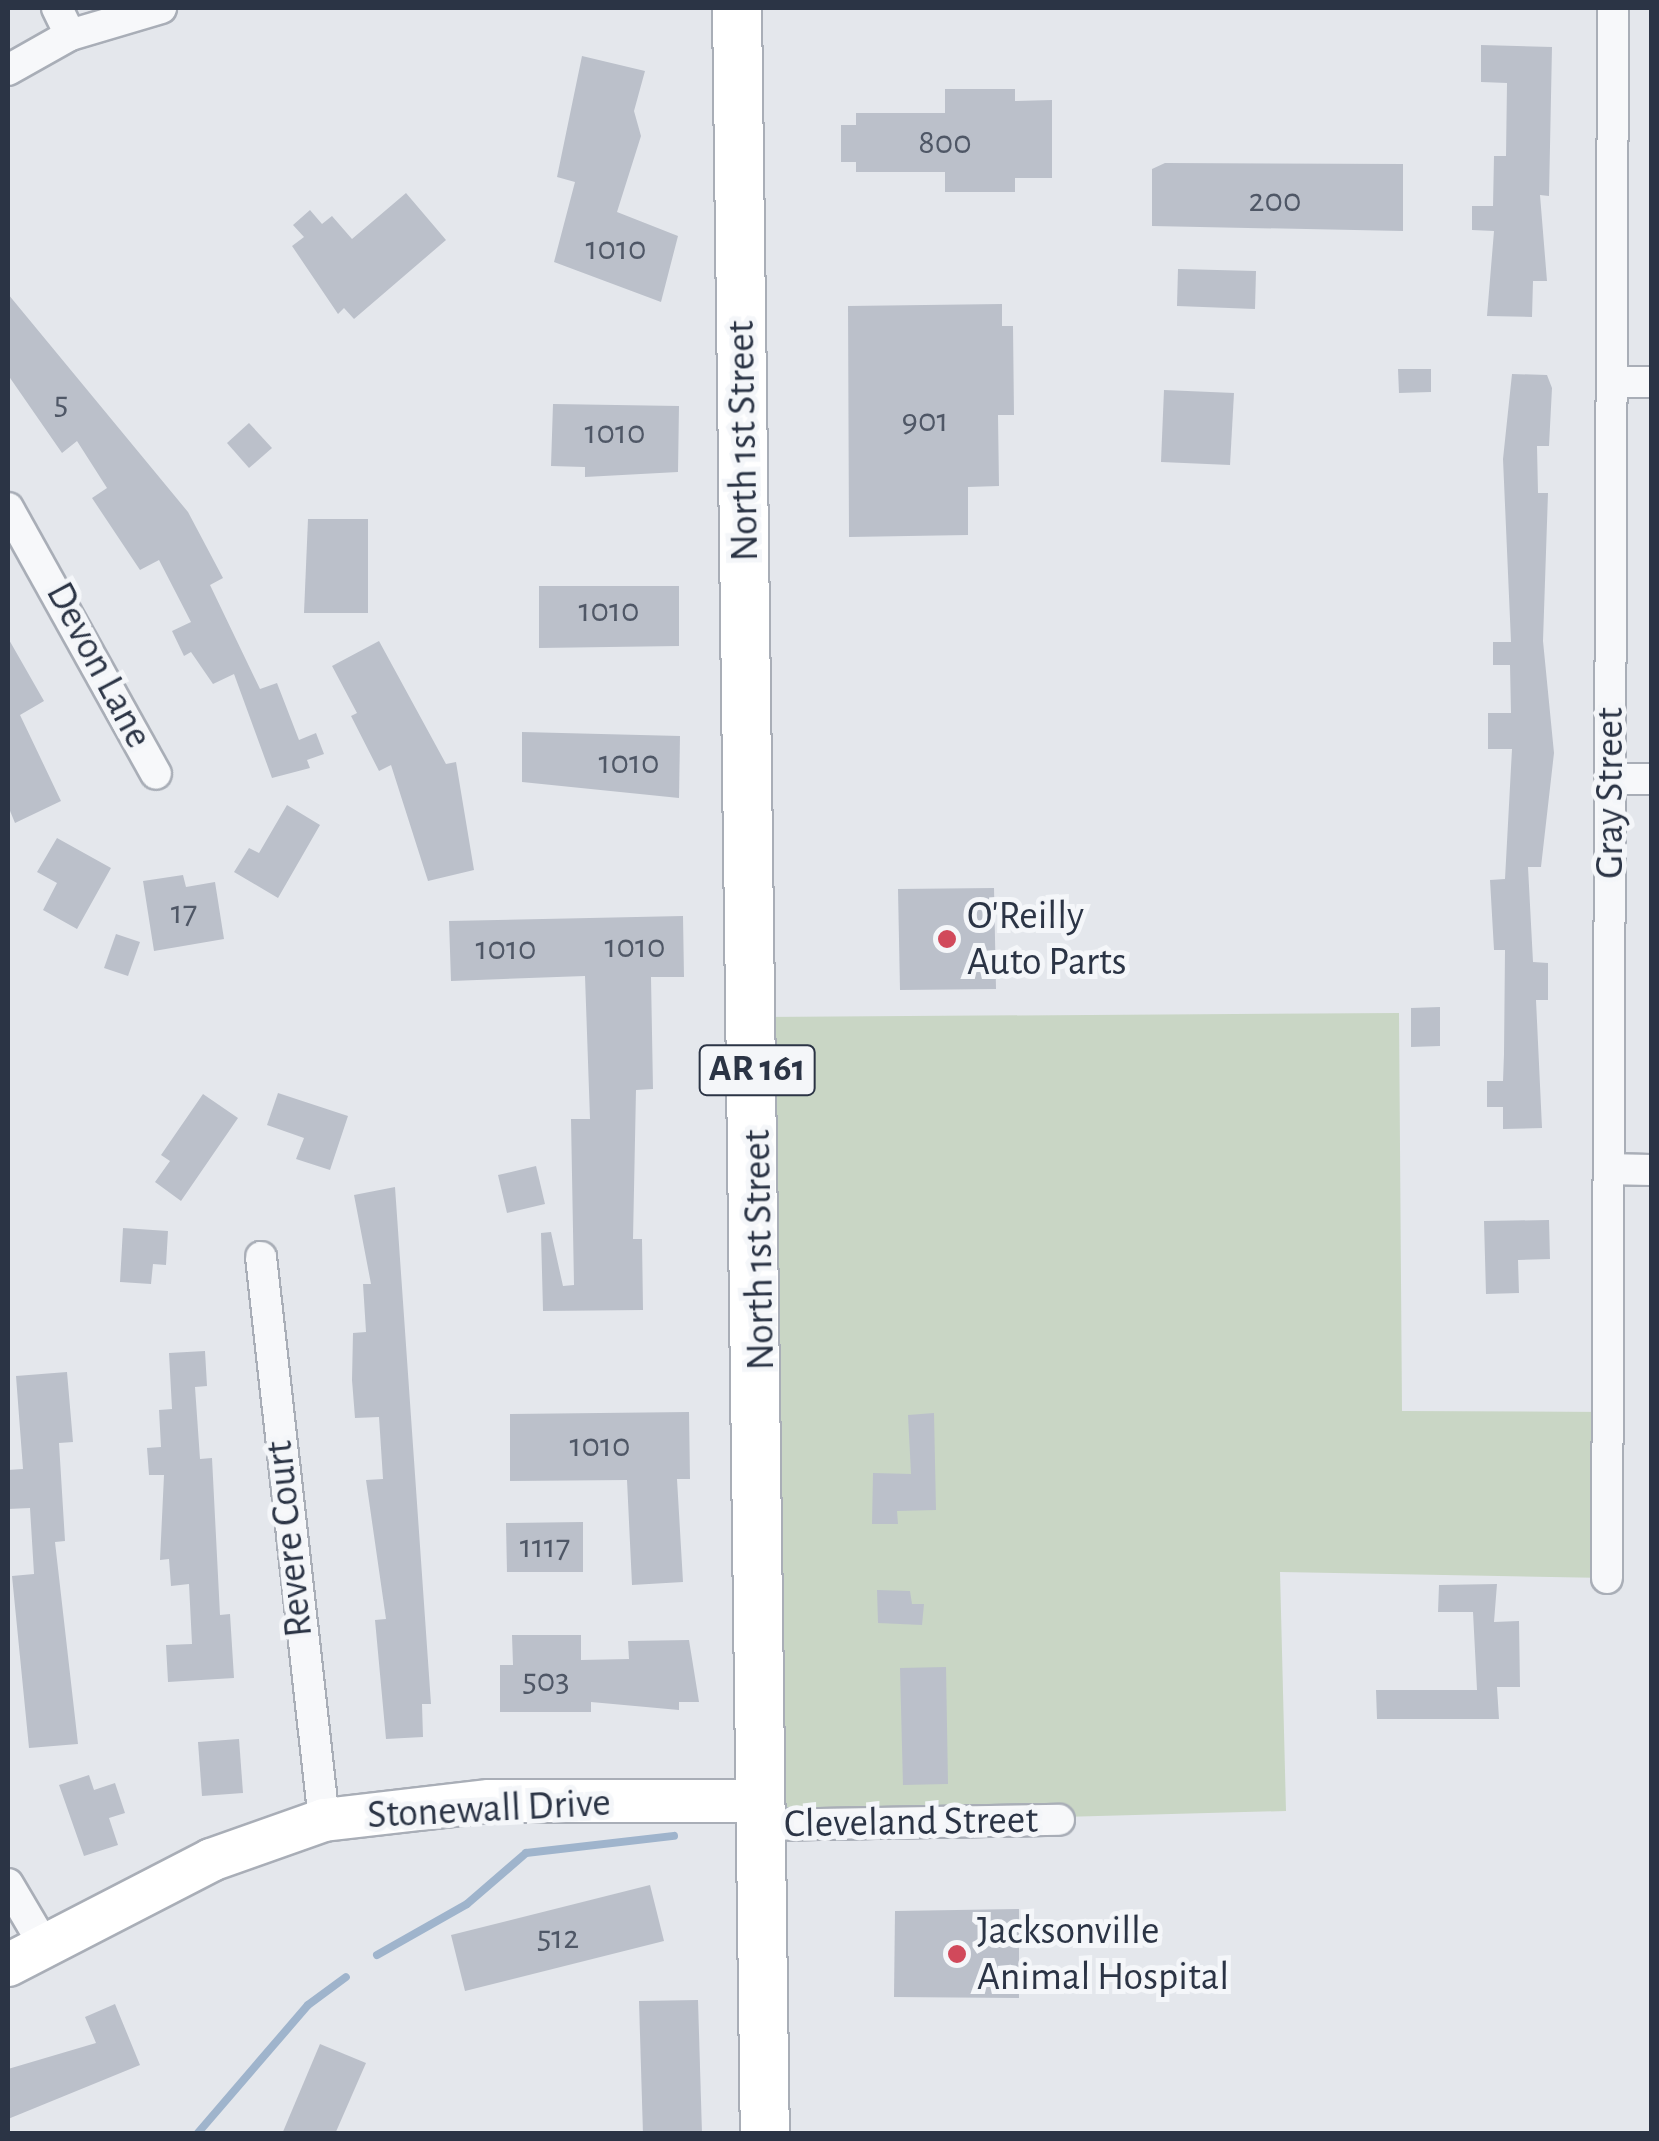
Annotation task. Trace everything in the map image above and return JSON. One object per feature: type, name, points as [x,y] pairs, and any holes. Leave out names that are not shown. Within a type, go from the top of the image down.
[{"type":"main road","name":"North 1st Street","points":[[737,8],[765,2134]]},
{"type":"street","points":[[57,8],[70,36]]},
{"type":"street","points":[[8,70],[70,36],[161,8]]},
{"type":"street","name":"Gray Street","points":[[1608,1578],[1612,8]]},
{"type":"street","points":[[1614,382],[1652,382]]},
{"type":"street","name":"Devon Lane","points":[[8,508],[156,774]]},
{"type":"street","points":[[1610,779],[1652,779]]},
{"type":"street","points":[[1610,1170],[1652,1170]]},
{"type":"street","name":"Revere Court","points":[[261,1258],[324,1820]]},
{"type":"street","name":"Stonewall Drive","points":[[26,1955],[211,1860],[324,1820],[488,1801],[763,1813]]},
{"type":"street","name":"Cleveland Street","points":[[763,1813],[1059,1820]]},
{"type":"street","points":[[8,1884],[26,1955]]},
{"type":"green space","points":[[1399,1013],[1402,1411],[1608,1412],[1607,1578],[1280,1572],[1286,1811],[763,1825],[756,1017]]},
{"type":"building","points":[[1481,45],[1552,47],[1549,196],[1540,195],[1547,281],[1533,281],[1532,317],[1487,316],[1494,231],[1472,230],[1472,206],[1493,206],[1494,156],[1506,156],[1507,83],[1481,82]]},
{"type":"building","points":[[582,56],[645,71],[634,111],[641,136],[617,212],[678,236],[661,302],[554,262],[575,182],[557,177]]},
{"type":"building","points":[[945,89],[1015,89],[1015,101],[1052,100],[1052,178],[1015,178],[1015,192],[945,192],[945,172],[856,172],[856,162],[841,162],[841,125],[856,125],[856,113],[945,113]]},
{"type":"building","points":[[1165,163],[1403,164],[1403,231],[1152,226],[1152,169]]},
{"type":"building","points":[[406,193],[446,240],[354,319],[344,308],[338,314],[292,246],[304,237],[293,225],[310,210],[322,224],[332,216],[352,239]]},
{"type":"building","points":[[1178,269],[1256,271],[1255,309],[1177,306]]},
{"type":"building","points":[[8,294],[188,512],[223,578],[210,585],[260,689],[277,683],[299,740],[316,733],[324,754],[307,760],[310,768],[272,778],[234,674],[213,684],[191,652],[184,656],[172,631],[191,622],[159,560],[140,570],[92,498],[107,488],[77,441],[62,453],[8,375]]},
{"type":"building","points":[[1002,304],[1002,326],[1013,326],[1014,415],[998,415],[999,486],[968,487],[968,535],[849,537],[848,306]]},
{"type":"building","points":[[1398,369],[1431,369],[1431,392],[1399,393]]},
{"type":"building","points":[[1512,374],[1547,375],[1552,388],[1549,446],[1537,446],[1538,493],[1548,493],[1543,641],[1554,753],[1541,867],[1528,867],[1533,962],[1548,963],[1548,1000],[1536,1000],[1542,1128],[1503,1129],[1503,1107],[1487,1107],[1487,1081],[1503,1081],[1504,1054],[1505,950],[1494,950],[1490,880],[1505,879],[1512,749],[1488,749],[1488,713],[1511,713],[1510,665],[1493,665],[1493,642],[1511,642],[1503,459]]},
{"type":"building","points":[[1164,390],[1234,393],[1230,465],[1161,462]]},
{"type":"building","points":[[553,404],[679,406],[678,472],[585,477],[585,467],[551,466]]},
{"type":"building","points":[[249,423],[272,448],[249,468],[227,443]]},
{"type":"building","points":[[308,519],[368,519],[368,613],[304,613]]},
{"type":"building","points":[[539,586],[679,586],[679,646],[539,648]]},
{"type":"building","points":[[8,638],[44,701],[20,715],[61,801],[15,823],[8,806]]},
{"type":"building","points":[[379,641],[446,764],[456,762],[474,870],[428,881],[391,765],[379,771],[351,716],[357,713],[332,666]]},
{"type":"building","points":[[522,732],[680,736],[679,798],[522,782]]},
{"type":"building","points":[[287,805],[320,825],[278,898],[234,872],[249,848],[259,853]]},
{"type":"building","points":[[57,838],[111,868],[77,929],[43,910],[57,883],[37,872]]},
{"type":"building","points":[[183,875],[186,887],[215,882],[224,939],[154,951],[143,881]]},
{"type":"building","name":"O'Reilly Auto Parts","points":[[994,888],[996,989],[900,990],[898,889]]},
{"type":"building","points":[[683,916],[684,977],[651,977],[653,1089],[636,1090],[633,1239],[642,1239],[643,1310],[543,1311],[541,1233],[551,1232],[563,1286],[574,1285],[571,1119],[590,1119],[585,976],[451,981],[449,921]]},
{"type":"building","points":[[116,934],[140,942],[128,976],[104,968]]},
{"type":"building","points":[[1440,1007],[1440,1046],[1411,1047],[1411,1008]]},
{"type":"building","points":[[278,1093],[348,1116],[330,1170],[296,1159],[304,1138],[267,1125]]},
{"type":"building","points":[[203,1094],[238,1118],[181,1201],[155,1182],[170,1161],[161,1155]]},
{"type":"building","points":[[536,1166],[545,1204],[507,1213],[498,1175]]},
{"type":"building","points":[[395,1187],[431,1704],[422,1704],[423,1737],[386,1739],[375,1620],[386,1619],[366,1480],[383,1479],[379,1417],[355,1418],[352,1380],[353,1333],[366,1332],[363,1284],[371,1284],[354,1195]]},
{"type":"building","points":[[1549,1220],[1550,1259],[1518,1260],[1519,1293],[1486,1294],[1484,1221]]},
{"type":"building","points":[[123,1228],[168,1231],[166,1265],[153,1264],[151,1284],[120,1282]]},
{"type":"building","points":[[205,1351],[207,1386],[195,1387],[200,1459],[212,1458],[220,1615],[230,1614],[234,1678],[168,1682],[166,1645],[192,1644],[189,1584],[171,1586],[169,1559],[160,1560],[164,1475],[149,1475],[147,1448],[161,1447],[159,1410],[172,1409],[169,1353]]},
{"type":"building","points":[[67,1372],[73,1442],[59,1443],[65,1541],[55,1542],[78,1744],[29,1748],[12,1576],[34,1574],[30,1508],[8,1509],[8,1470],[23,1469],[16,1376]]},
{"type":"building","points":[[689,1412],[690,1479],[677,1479],[683,1582],[632,1585],[627,1480],[510,1481],[510,1414]]},
{"type":"building","points":[[934,1413],[936,1510],[897,1511],[898,1524],[872,1524],[873,1473],[911,1474],[908,1415]]},
{"type":"building","points":[[583,1522],[583,1572],[507,1572],[506,1523]]},
{"type":"building","points":[[1497,1584],[1494,1622],[1519,1621],[1520,1687],[1497,1687],[1499,1719],[1377,1719],[1376,1690],[1477,1690],[1473,1612],[1438,1612],[1439,1585]]},
{"type":"building","points":[[877,1590],[910,1591],[912,1604],[924,1604],[922,1625],[878,1623]]},
{"type":"building","points":[[512,1635],[581,1635],[581,1660],[629,1659],[628,1641],[689,1640],[699,1702],[679,1702],[679,1710],[591,1702],[591,1712],[500,1712],[500,1665],[513,1665]]},
{"type":"building","points":[[946,1667],[948,1784],[903,1785],[900,1668]]},
{"type":"building","points":[[239,1739],[243,1793],[202,1796],[198,1742]]},
{"type":"building","points":[[89,1775],[94,1790],[115,1783],[125,1813],[109,1818],[118,1845],[84,1856],[59,1785]]},
{"type":"building","points":[[650,1885],[664,1941],[465,1991],[451,1935]]},
{"type":"building","name":"Jacksonville Animal Hospital","points":[[1019,1909],[1019,1998],[894,1997],[895,1911]]},
{"type":"building","points":[[698,2000],[702,2134],[643,2134],[639,2001]]},
{"type":"building","points":[[115,2004],[140,2065],[8,2119],[8,2069],[96,2043],[85,2017]]},
{"type":"building","points":[[320,2044],[366,2063],[335,2134],[282,2134]]},
{"type":"waterway","points":[[377,1955],[467,1904],[526,1853],[674,1836]]},
{"type":"waterway","points":[[197,2134],[308,2005],[346,1977]]},
{"type":"place","name":"O'Reilly Auto Parts","points":[[947,939]]},
{"type":"place","name":"Jacksonville Animal Hospital","points":[[957,1954]]}]
